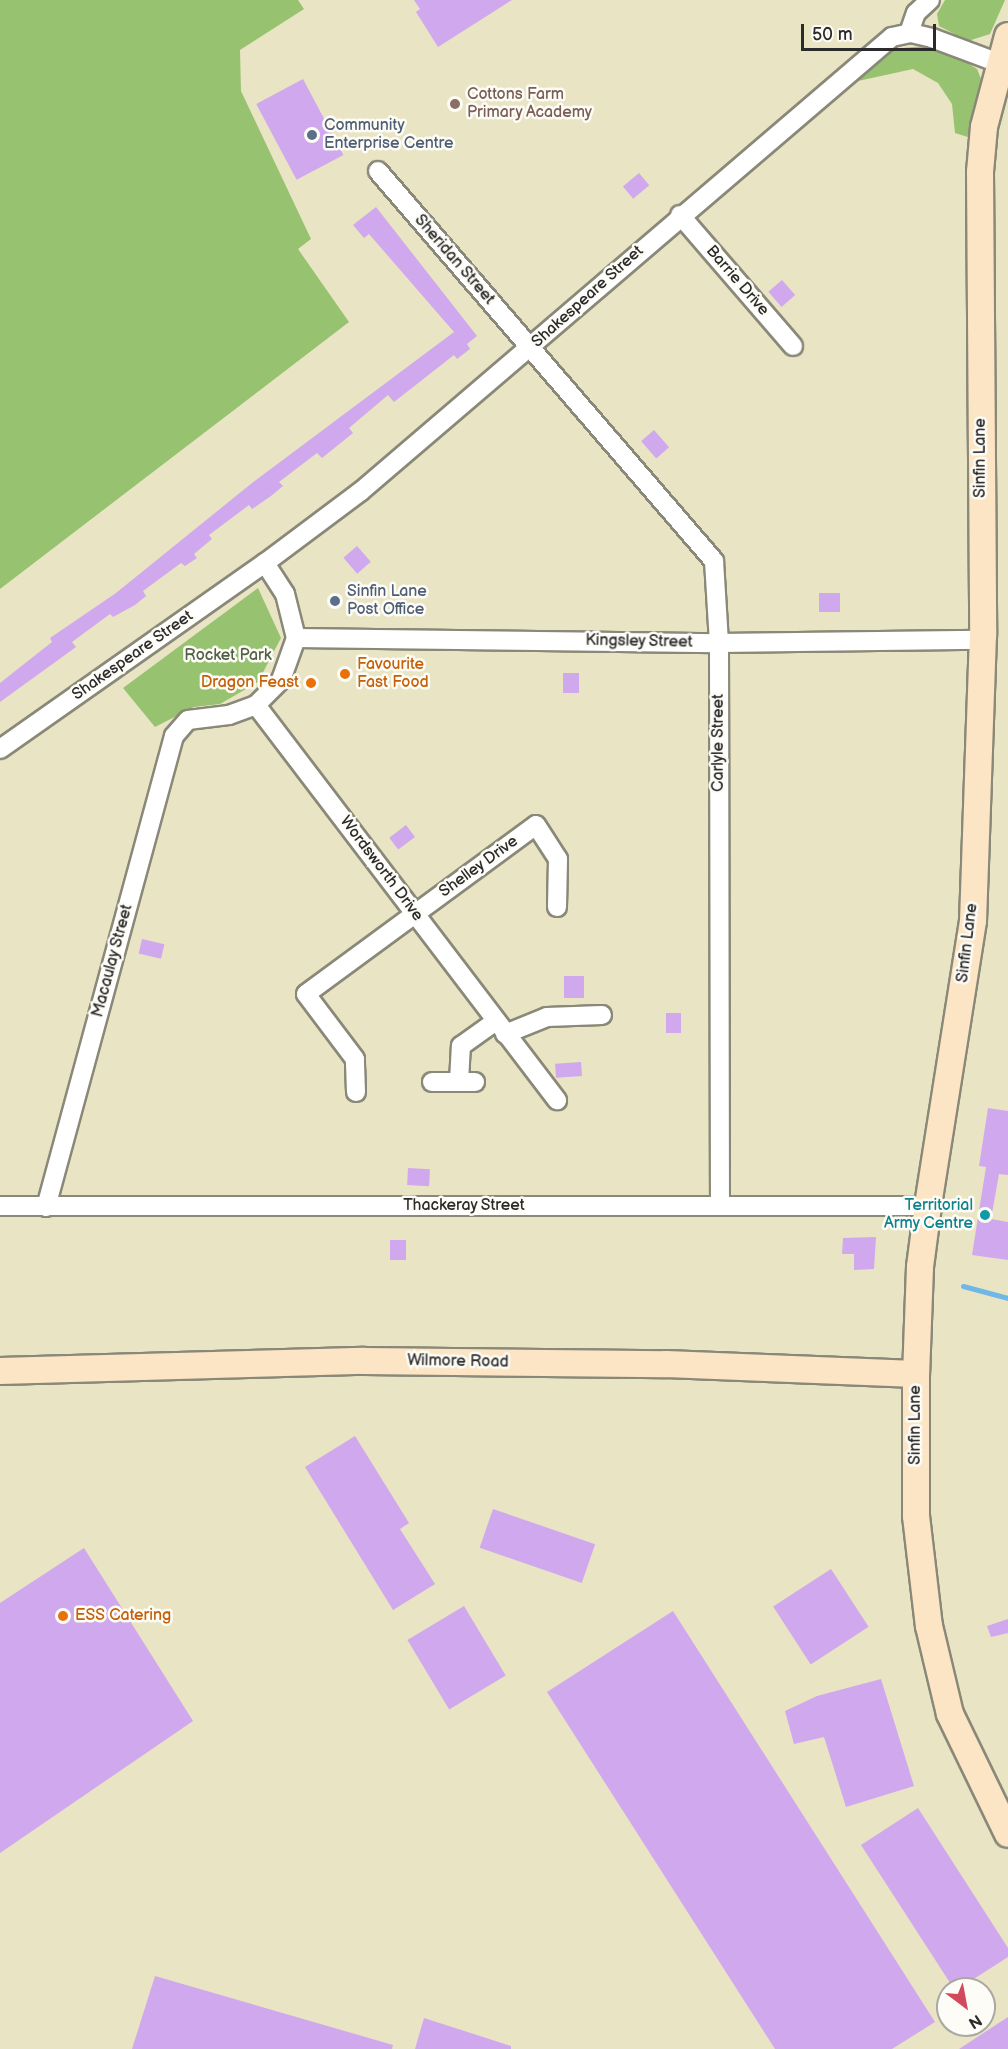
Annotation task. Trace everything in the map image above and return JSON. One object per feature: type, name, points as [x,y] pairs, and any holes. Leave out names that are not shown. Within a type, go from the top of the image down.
[{"type":"street","points":[[930,0],[916,13],[909,33],[932,38],[999,63]]},
{"type":"street","name":"Shakespeare Street","points":[[0,749],[265,563],[360,492],[530,349],[680,215],[892,37],[909,33]]},
{"type":"street","name":"Sinfin Lane","points":[[1008,36],[999,63],[984,128],[980,172],[982,640],[973,921],[920,1267],[916,1374],[916,1515],[933,1646],[951,1714],[1008,1834]]},
{"type":"street","name":"Sheridan Street","points":[[378,171],[530,349]]},
{"type":"street","name":"Barrie Drive","points":[[680,215],[793,346]]},
{"type":"street","name":"Carlyle Street","points":[[530,349],[714,561],[719,643],[720,1206]]},
{"type":"street","points":[[256,705],[281,680],[296,638],[285,594],[265,563]]},
{"type":"street","name":"Kingsley Street","points":[[296,638],[719,643],[982,640]]},
{"type":"street","name":"Macaulay Street","points":[[46,1207],[174,736],[188,720],[229,715],[256,705]]},
{"type":"street","name":"Wordsworth Drive","points":[[256,705],[556,1100]]},
{"type":"street","name":"Shelley Drive","points":[[356,1092],[355,1059],[306,994],[536,825],[558,859],[557,907]]},
{"type":"street","points":[[432,1082],[467,1082],[461,1046],[501,1027],[547,1017],[602,1015]]},
{"type":"street","name":"Thackeray Street","points":[[0,1206],[928,1206]]},
{"type":"street","name":"Wilmore Road","points":[[0,1371],[364,1361],[666,1364],[916,1374]]},
{"type":"green space","points":[[0,0],[298,0],[304,9],[240,50],[241,91],[311,239],[298,249],[349,322],[0,589]]},
{"type":"green space","points":[[945,0],[1005,0],[990,34],[968,41],[939,26],[937,14]]},
{"type":"green space","points":[[925,46],[958,57],[977,69],[982,81],[971,138],[955,133],[952,104],[938,83],[913,69],[858,81],[892,49]]},
{"type":"green space","name":"Rocket Park","points":[[258,588],[281,638],[258,682],[220,704],[194,707],[155,727],[123,688]]},
{"type":"building","points":[[414,0],[512,0],[438,47],[416,12],[420,9]]},
{"type":"building","name":"Community Enterprise Centre","points":[[303,79],[343,155],[297,180],[256,104]]},
{"type":"building","points":[[639,173],[649,185],[633,199],[623,186]]},
{"type":"building","points":[[376,207],[477,336],[467,344],[470,349],[457,359],[454,355],[394,402],[388,395],[349,428],[353,433],[322,458],[317,453],[279,482],[283,486],[271,496],[252,509],[249,505],[209,535],[212,539],[194,554],[197,558],[185,566],[181,563],[143,591],[146,596],[135,605],[113,617],[110,614],[72,642],[76,647],[0,702],[0,683],[52,642],[50,638],[116,593],[252,483],[454,332],[369,234],[364,238],[353,225]]},
{"type":"building","points":[[782,280],[795,295],[782,307],[768,292]]},
{"type":"building","points":[[654,430],[669,447],[656,459],[641,441]]},
{"type":"building","points":[[357,546],[371,562],[357,574],[343,558]]},
{"type":"building","points":[[819,593],[840,593],[840,612],[819,612]]},
{"type":"building","points":[[563,673],[579,673],[579,693],[563,693]]},
{"type":"building","points":[[406,825],[415,837],[398,850],[389,838]]},
{"type":"building","points":[[142,939],[164,944],[161,959],[139,954]]},
{"type":"building","points":[[564,976],[584,976],[584,998],[564,998]]},
{"type":"building","points":[[666,1013],[681,1013],[681,1033],[666,1033]]},
{"type":"building","points":[[581,1062],[582,1076],[556,1078],[555,1064]]},
{"type":"building","name":"Territorial Army Centre","points":[[988,1108],[1008,1111],[1008,1175],[999,1174],[991,1219],[1008,1222],[1008,1260],[972,1255],[986,1167],[979,1166]]},
{"type":"building","points":[[408,1168],[430,1169],[429,1186],[407,1185]]},
{"type":"building","points":[[876,1237],[874,1269],[854,1270],[854,1254],[842,1254],[843,1238]]},
{"type":"building","points":[[390,1240],[406,1240],[406,1260],[390,1260]]},
{"type":"building","points":[[355,1436],[409,1523],[400,1529],[435,1584],[393,1610],[305,1467]]},
{"type":"building","points":[[493,1509],[595,1544],[582,1583],[480,1548]]},
{"type":"building","points":[[84,1548],[193,1721],[0,1853],[0,1603]]},
{"type":"building","points":[[831,1569],[869,1627],[811,1664],[773,1607]]},
{"type":"building","points":[[464,1606],[506,1675],[449,1709],[407,1640]]},
{"type":"building","points":[[673,1611],[935,2022],[892,2049],[775,2049],[547,1692]]},
{"type":"building","points":[[1008,1619],[1008,1633],[991,1637],[987,1626]]},
{"type":"building","points":[[881,1679],[914,1786],[846,1807],[824,1737],[794,1744],[785,1711],[817,1696]]},
{"type":"building","points":[[918,1808],[1008,1948],[1008,1957],[977,1977],[946,1977],[861,1845]]},
{"type":"building","points":[[155,1976],[393,2045],[392,2049],[132,2049]]},
{"type":"building","points":[[1008,2017],[1008,2049],[959,2049],[977,2037],[996,2037],[996,2025]]},
{"type":"building","points":[[424,2018],[511,2046],[511,2049],[415,2049]]},
{"type":"waterway","points":[[963,1286],[1008,1298]]},
{"type":"place","name":"Cottons Farm Primary Academy","points":[[455,104]]},
{"type":"place","name":"Community Enterprise Centre","points":[[312,135]]},
{"type":"place","name":"Sinfin Lane Post Office","points":[[335,601]]},
{"type":"place","name":"Favourite Fast Food","points":[[345,674]]},
{"type":"place","name":"Dragon Feast","points":[[311,683]]},
{"type":"place","name":"Territorial Army Centre","points":[[985,1215]]},
{"type":"place","name":"ESS Catering","points":[[63,1616]]}]
